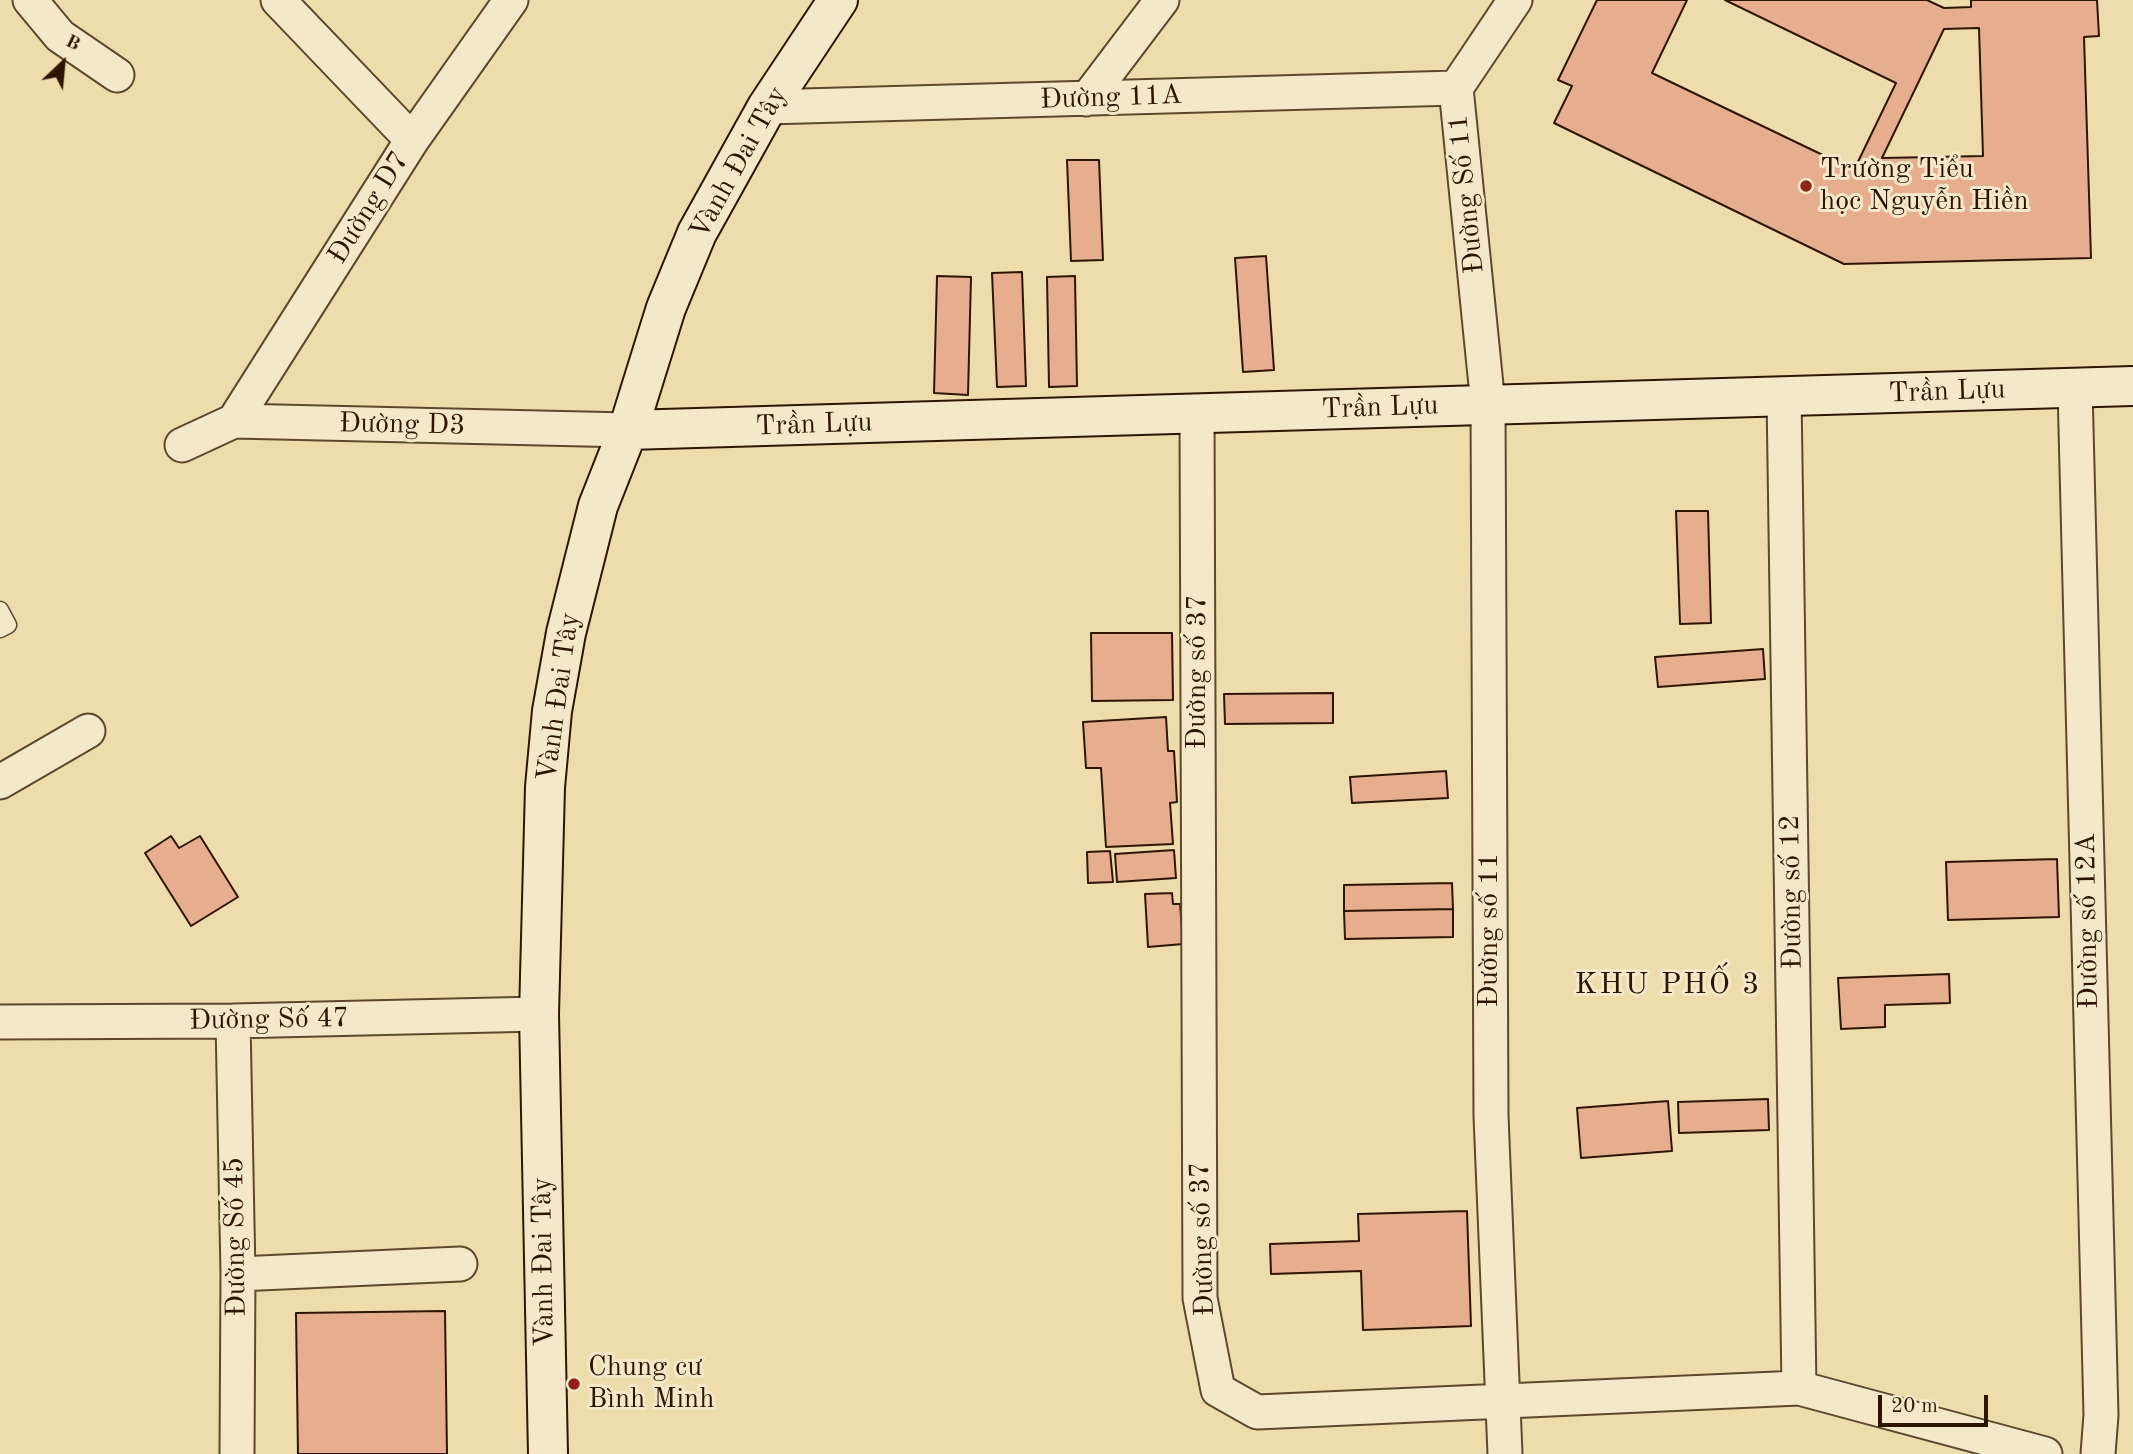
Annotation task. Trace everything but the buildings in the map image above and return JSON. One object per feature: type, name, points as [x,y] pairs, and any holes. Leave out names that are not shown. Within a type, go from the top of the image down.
[{"type":"street","points":[[30,0],[60,36],[117,75]]},
{"type":"street","points":[[278,0],[412,140]]},
{"type":"street","name":"Đường D7","points":[[234,421],[412,140],[511,0]]},
{"type":"street","name":"Vành Đai Tây","points":[[548,1454],[539,1014],[545,787],[552,711],[566,634],[595,517],[628,430],[666,308],[692,246],[766,107],[838,0]]},
{"type":"street","points":[[1087,99],[1162,0]]},
{"type":"street","name":"Đường Số 11","points":[[1488,405],[1456,88],[1515,0]]},
{"type":"street","name":"Đường 11A","points":[[766,107],[1456,88]]},
{"type":"street","name":"Trần Lựu","points":[[628,430],[2133,386]]},
{"type":"street","name":"Đường số 12A","points":[[2075,388],[2101,1415],[2098,1454]]},
{"type":"street","name":"Đường số 12","points":[[1784,396],[1799,1388]]},
{"type":"street","name":"Đường số 11","points":[[1488,405],[1491,1116],[1505,1454]]},
{"type":"street","name":"Đường số 37","points":[[1197,414],[1200,1298],[1218,1390],[1257,1412],[1799,1388],[2045,1454]]},
{"type":"street","name":"Đường D3","points":[[182,445],[234,421],[628,430]]},
{"type":"street","points":[[0,782],[88,731]]},
{"type":"street","name":"Đường Số 47","points":[[0,1022],[233,1021],[539,1014]]},
{"type":"street","name":"Đường Số 45","points":[[233,1021],[238,1274],[237,1454]]},
{"type":"street","points":[[238,1274],[460,1264]]},
{"type":"lane","points":[[0,610],[8,625],[0,629]]},
{"type":"place","name":"Trường Tiểu học Nguyễn Hiền","points":[[1806,186]]},
{"type":"place","name":"Chung cư Bình Minh","points":[[574,1384]]},
{"type":"district","name":"KHU PHỐ 3","points":[[1668,985]]}]
